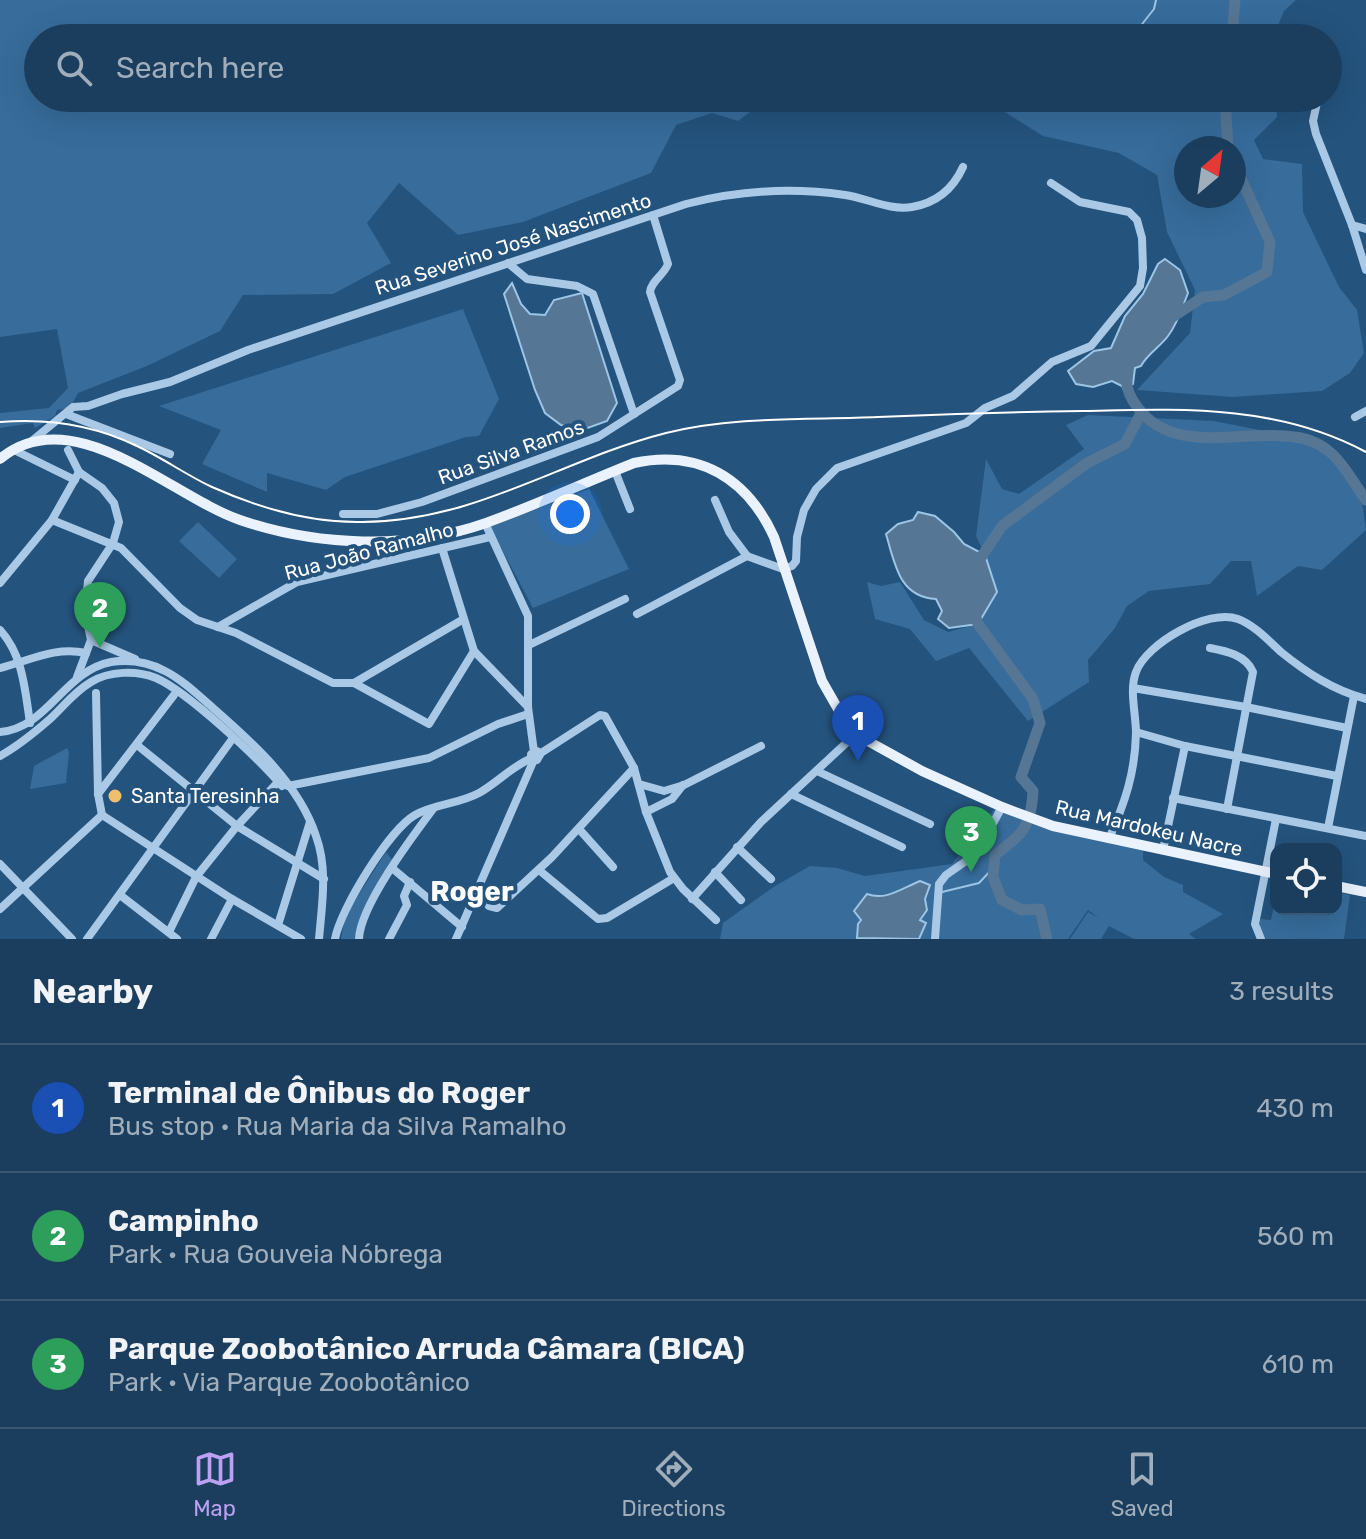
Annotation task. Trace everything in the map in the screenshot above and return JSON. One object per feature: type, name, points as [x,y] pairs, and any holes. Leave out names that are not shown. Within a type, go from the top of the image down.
[{"type":"main road","points":[[0,459],[28,444],[96,447],[127,459],[203,504],[238,519],[316,538],[396,540],[433,536],[485,523],[649,460],[684,461],[709,467],[750,495],[766,518],[822,681],[857,733]]},
{"type":"main road","name":"Rua Mardokeu Nacre","points":[[857,733],[910,765],[1039,821],[1270,873]]},
{"type":"main road","points":[[1342,887],[1366,892]]},
{"type":"street","points":[[1315,112],[1316,134],[1365,264]]},
{"type":"street","name":"Rua Severino José Nascimento","points":[[68,412],[170,382],[248,350],[720,195],[778,189],[845,195],[895,207],[911,207],[927,203],[946,192],[963,167]]},
{"type":"street","points":[[715,500],[729,532],[747,556],[783,569],[795,564],[797,537],[804,510],[828,475],[858,459],[966,423],[985,408],[1013,396],[1052,362],[1091,346],[1138,291],[1142,281],[1140,228],[1134,215],[1121,209],[1080,202],[1051,183]]},
{"type":"street","name":"Rua Silva Ramos","points":[[343,514],[377,514],[422,502],[606,434],[678,386],[680,380],[650,292],[668,264],[653,215]]},
{"type":"street","points":[[1352,225],[1366,229]]},
{"type":"street","points":[[508,263],[527,279],[577,286],[593,294],[634,414]]},
{"type":"street","points":[[1355,417],[1366,411]]},
{"type":"street","points":[[28,444],[68,412],[170,454]]},
{"type":"street","points":[[0,583],[52,520],[77,476],[58,421]]},
{"type":"street","points":[[14,450],[102,488],[114,503],[119,522],[113,543],[93,571],[85,597],[91,640],[77,678]]},
{"type":"street","points":[[615,471],[630,509]]},
{"type":"street","points":[[52,520],[113,543],[128,554],[188,615],[236,633],[333,683],[354,683],[429,724],[474,651]]},
{"type":"street","points":[[456,939],[535,756],[528,710],[526,608],[485,523]]},
{"type":"street","name":"Rua João Ramalho","points":[[218,627],[297,582],[490,537]]},
{"type":"street","points":[[442,548],[474,651],[528,710]]},
{"type":"street","points":[[637,614],[747,556]]},
{"type":"street","points":[[529,645],[625,599]]},
{"type":"street","points":[[1109,839],[1132,783],[1136,732],[1133,688],[1137,668],[1158,644],[1189,626],[1223,617],[1241,620],[1316,679],[1366,699]]},
{"type":"street","points":[[354,683],[462,620]]},
{"type":"street","points":[[0,630],[12,645],[19,663],[30,723]]},
{"type":"street","points":[[91,640],[182,681],[256,746],[288,786],[309,820],[320,847],[324,879],[319,939]]},
{"type":"street","points":[[1210,648],[1227,652],[1251,666],[1252,679],[1227,809]]},
{"type":"street","points":[[0,668],[55,651],[86,653]]},
{"type":"street","points":[[0,732],[19,729],[30,723],[77,678],[103,664],[144,663]]},
{"type":"street","points":[[0,756],[31,735],[80,689],[99,678],[123,673],[146,675],[167,684],[233,738],[278,782],[309,820]]},
{"type":"street","points":[[1133,688],[1347,728]]},
{"type":"street","points":[[96,693],[98,794],[102,815],[196,877],[301,939]]},
{"type":"street","points":[[98,794],[174,695]]},
{"type":"street","points":[[1328,828],[1354,696]]},
{"type":"street","points":[[288,786],[429,758],[528,710]]},
{"type":"street","points":[[335,939],[343,912],[395,835],[415,815],[471,797],[603,714],[634,768],[646,812],[674,878],[716,920]]},
{"type":"street","points":[[1136,732],[1185,746],[1337,776]]},
{"type":"street","points":[[692,899],[737,847],[857,733]]},
{"type":"street","points":[[87,939],[233,738]]},
{"type":"street","points":[[137,745],[237,826],[324,879]]},
{"type":"street","points":[[639,784],[664,791],[684,785],[761,746]]},
{"type":"street","points":[[1163,850],[1185,746]]},
{"type":"street","points":[[477,893],[489,906],[497,908],[539,870],[634,768]]},
{"type":"street","points":[[817,771],[930,824]]},
{"type":"street","points":[[169,932],[196,877],[278,782]]},
{"type":"street","points":[[646,812],[672,799],[684,785]]},
{"type":"street","points":[[791,794],[902,847]]},
{"type":"street","points":[[1173,798],[1366,836]]},
{"type":"street","points":[[935,939],[937,894],[941,879],[976,854],[1002,807]]},
{"type":"street","points":[[359,939],[361,923],[392,868],[433,809]]},
{"type":"street","points":[[0,909],[102,815]]},
{"type":"street","points":[[1274,843],[1276,819]]},
{"type":"street","points":[[278,925],[309,820]]},
{"type":"street","points":[[579,829],[613,867]]},
{"type":"street","points":[[737,847],[771,879]]},
{"type":"street","points":[[0,864],[72,939]]},
{"type":"street","points":[[392,868],[462,927]]},
{"type":"street","points":[[539,870],[598,919],[607,918],[674,878]]},
{"type":"street","points":[[715,872],[741,900]]},
{"type":"street","points":[[1261,939],[1255,924],[1270,876]]},
{"type":"street","points":[[389,939],[407,905],[404,894],[410,882]]},
{"type":"street","points":[[120,895],[177,939]]},
{"type":"street","points":[[211,939],[232,899]]},
{"type":"shaded area","points":[[0,0],[1296,0],[1284,11],[1279,24],[24,24],[24,112],[750,112],[738,121],[712,113],[676,125],[651,173],[523,222],[458,235],[399,183],[367,223],[391,263],[333,294],[243,295],[220,331],[147,366],[78,393],[70,408],[57,410],[55,416],[35,428],[33,423],[0,428],[0,413],[49,408],[68,388],[57,329],[0,337]]},
{"type":"shaded area","points":[[1005,112],[1277,112],[1277,117],[1254,140],[1263,159],[1302,164],[1303,212],[1339,287],[1357,310],[1364,353],[1350,373],[1322,391],[1233,397],[1137,390],[1190,333],[1195,290],[1167,232],[1157,175],[1119,153],[1043,136]]},
{"type":"shaded area","points":[[1165,259],[1180,270],[1188,293],[1168,336],[1141,366],[1135,368],[1133,384],[1124,390],[1112,381],[1093,387],[1076,384],[1068,371],[1094,351],[1111,348],[1125,316],[1143,294],[1158,264]]},
{"type":"shaded area","points":[[512,283],[521,304],[530,314],[545,315],[554,300],[582,293],[617,403],[607,421],[582,430],[561,425],[545,413],[504,294]]},
{"type":"shaded area","points":[[463,309],[499,399],[479,436],[466,437],[345,477],[326,490],[267,473],[267,492],[202,464],[221,430],[159,406]]},
{"type":"shaded area","points":[[1088,415],[1214,421],[1319,442],[1359,480],[1366,530],[1322,570],[1298,566],[1257,596],[1251,561],[1231,561],[1210,584],[1149,591],[1127,606],[1115,628],[1088,660],[1089,682],[1028,721],[969,648],[936,661],[910,629],[875,619],[867,582],[881,586],[900,582],[924,620],[948,632],[978,624],[985,555],[976,536],[986,459],[1002,489],[1019,494],[1084,449],[1066,425]]},
{"type":"shaded area","points":[[589,489],[629,569],[533,608],[490,527]]},
{"type":"shaded area","points":[[918,512],[935,516],[964,544],[985,555],[997,592],[978,624],[949,628],[938,619],[942,611],[936,599],[914,592],[900,577],[886,534],[898,524],[913,520]]},
{"type":"shaded area","points":[[198,522],[237,559],[219,578],[179,541]]},
{"type":"shaded area","points":[[67,748],[66,783],[30,789],[34,766]]},
{"type":"shaded area","points":[[999,803],[1044,825],[1143,847],[1143,860],[1164,877],[1183,885],[1183,892],[1223,914],[1189,934],[1196,939],[1134,939],[1109,926],[1101,939],[1070,939],[1088,912],[1099,918],[1088,910],[1068,939],[720,939],[723,923],[775,886],[810,866],[837,868],[865,876],[952,864]]},
{"type":"shaded area","points":[[386,852],[393,861],[356,939],[341,939],[345,916]]},
{"type":"shaded area","points":[[920,881],[930,885],[925,899],[927,910],[920,920],[926,923],[919,939],[857,938],[861,920],[854,911],[867,894],[887,895]]},
{"type":"shaded area","points":[[1342,893],[1350,895],[1344,939],[1266,939],[1259,927],[1260,919],[1271,920],[1272,915],[1342,915]]},
{"type":"waterway","points":[[1142,24],[1154,9],[1156,0]]},
{"type":"waterway","points":[[1233,24],[1235,0]]},
{"type":"waterway","points":[[1226,112],[1227,136]]},
{"type":"waterway","points":[[1171,318],[1203,297],[1224,295],[1267,272],[1270,242],[1246,189]]},
{"type":"waterway","points":[[1127,375],[1127,388],[1133,400],[1154,423],[1192,437],[1280,436],[1313,442],[1340,462],[1366,500]]},
{"type":"waterway","points":[[976,565],[1002,526],[1087,463],[1125,444],[1141,413]]},
{"type":"waterway","points":[[974,612],[978,624],[1033,699],[1040,723],[1021,777],[1033,791],[1030,814],[1019,835],[995,855],[993,877],[1002,900],[1022,910],[1040,909],[1047,939]]},
{"type":"waterway","points":[[942,892],[979,883],[994,867]]},
{"type":"tram line","points":[[0,422],[53,422],[87,428],[121,439],[212,487],[248,501],[286,513],[343,522],[404,519],[444,511],[481,501],[590,458],[666,433],[745,421],[1192,410],[1263,417],[1298,425],[1366,452]]},
{"type":"place","name":"Campinho","points":[[100,648]]},
{"type":"place","name":"Terminal de Ônibus do Roger","points":[[858,761]]},
{"type":"place","name":"Santa Teresinha","points":[[115,796]]},
{"type":"place","name":"Parque Zoobotânico Arruda Câmara (BICA)","points":[[971,872]]},
{"type":"district","name":"Roger","points":[[472,891]]}]
